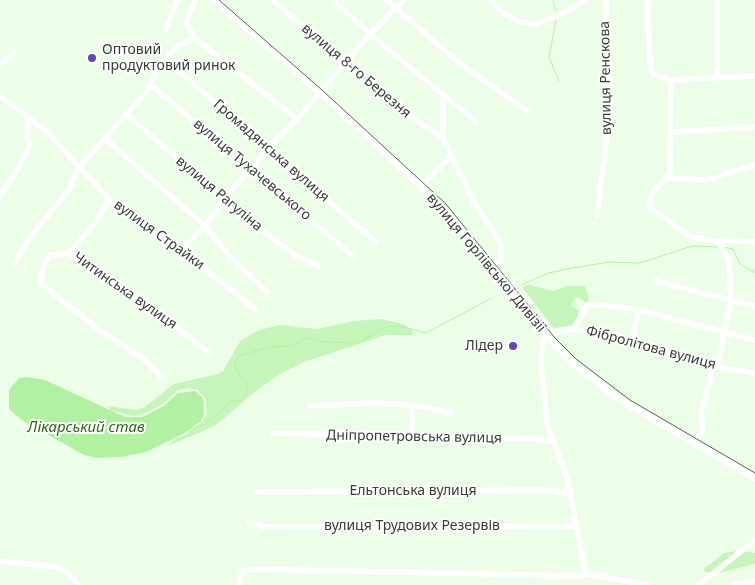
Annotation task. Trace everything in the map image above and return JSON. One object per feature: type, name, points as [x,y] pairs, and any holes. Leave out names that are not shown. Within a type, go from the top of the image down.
[{"type":"main road","name":"вулиця Горлівської Дивізії","points":[[215,0],[320,92],[422,186],[460,227],[547,336],[574,364],[603,388],[755,478]]},
{"type":"street","points":[[166,29],[178,0]]},
{"type":"street","points":[[195,0],[186,23],[195,38],[297,119]]},
{"type":"street","name":"вулиця 8-го Березня","points":[[273,0],[392,105],[443,138]]},
{"type":"street","points":[[333,0],[370,34],[475,121]]},
{"type":"street","points":[[387,0],[457,61],[530,113]]},
{"type":"street","points":[[178,251],[205,226],[268,148],[297,119],[370,34],[404,0]]},
{"type":"street","points":[[490,0],[506,15],[521,22],[536,24],[560,16],[586,0]]},
{"type":"street","name":"вулиця Ренскова","points":[[597,216],[609,118],[606,0]]},
{"type":"street","points":[[648,0],[651,70],[656,76],[670,80],[755,76]]},
{"type":"street","points":[[717,0],[717,77]]},
{"type":"street","points":[[15,263],[28,240],[68,191],[79,168],[148,90],[165,59],[179,45],[195,38]]},
{"type":"street","points":[[0,65],[14,53]]},
{"type":"street","name":"Громадянська вулиця","points":[[165,59],[376,242]]},
{"type":"street","points":[[670,80],[670,174],[652,192],[649,207],[691,237],[720,245],[728,240],[755,242]]},
{"type":"street","name":"вулиця Тухачевського","points":[[150,84],[353,256]]},
{"type":"street","points":[[443,95],[443,138],[474,202],[500,242],[501,262],[492,266]]},
{"type":"street","name":"вулиця Страйки","points":[[0,96],[47,132],[109,199],[161,240],[204,268],[256,310]]},
{"type":"street","name":"вулиця Рагуліна","points":[[126,114],[225,200],[285,248],[318,266]]},
{"type":"street","points":[[0,197],[6,184],[22,162],[30,144],[27,134],[28,118]]},
{"type":"street","points":[[671,132],[755,127]]},
{"type":"street","points":[[106,139],[205,226],[231,258],[267,292]]},
{"type":"street","points":[[422,186],[451,156]]},
{"type":"street","points":[[665,178],[707,180],[755,165]]},
{"type":"street","points":[[0,180],[6,184]]},
{"type":"street","name":"Читинська вулиця","points":[[109,199],[96,222],[69,253],[175,326],[209,354]]},
{"type":"street","points":[[695,444],[703,430],[701,414],[726,332],[732,300],[730,267],[720,245]]},
{"type":"street","points":[[69,253],[51,255],[44,264],[40,282],[112,340],[144,359],[162,376]]},
{"type":"street","points":[[655,281],[755,306]]},
{"type":"street","points":[[573,329],[588,305],[639,310],[755,340]]},
{"type":"street","points":[[631,343],[639,310]]},
{"type":"street","name":"Фібролітова вулиця","points":[[547,336],[559,330],[592,331],[715,366],[755,373]]},
{"type":"street","points":[[547,336],[541,353],[541,380],[547,424],[562,459],[586,575]]},
{"type":"street","points":[[310,406],[375,403],[412,405],[452,413]]},
{"type":"street","points":[[412,405],[412,437]]},
{"type":"street","name":"Дніпропетровська вулиця","points":[[273,433],[538,439],[554,442]]},
{"type":"street","name":"Ельтонська вулиця","points":[[255,492],[546,490],[570,494]]},
{"type":"street","name":"вулиця Трудових Резервів","points":[[249,522],[264,527],[576,526]]},
{"type":"street","points":[[699,585],[755,540]]},
{"type":"street","points":[[0,561],[56,567],[69,574],[78,585]]},
{"type":"street","points":[[239,585],[241,571],[254,569],[388,573],[586,575],[615,577],[646,585]]},
{"type":"street","points":[[733,585],[755,580]]},
{"type":"shaded area","points":[[529,285],[553,291],[567,286],[585,286],[589,297],[587,303],[576,297],[571,306],[579,311],[576,325],[554,328],[522,287]]},
{"type":"shaded area","points":[[381,319],[403,324],[412,330],[413,335],[386,335],[304,362],[280,374],[257,390],[215,426],[169,445],[176,438],[185,435],[202,422],[207,414],[206,399],[198,390],[188,388],[178,390],[163,404],[144,414],[133,416],[110,410],[108,406],[137,410],[145,407],[174,384],[218,374],[223,371],[241,340],[260,330],[279,325],[317,329],[354,321]]},
{"type":"shaded area","points":[[737,551],[712,572],[705,572],[704,569],[724,553]]},
{"type":"shaded area","points":[[744,551],[755,553],[755,564],[718,573]]},
{"type":"water","name":"Лікарський став","points":[[27,377],[45,380],[125,417],[142,417],[164,406],[178,393],[195,391],[203,398],[204,414],[201,421],[185,433],[146,452],[121,457],[98,458],[84,455],[20,419],[9,409],[9,390],[19,378]]},
{"type":"waterway","points":[[553,0],[556,10]]},
{"type":"waterway","points":[[556,20],[549,57],[559,81]]},
{"type":"waterway","points":[[521,285],[549,273],[567,269],[609,262],[640,263],[692,246],[719,247]]},
{"type":"waterway","points":[[723,247],[733,249],[740,264],[755,273]]},
{"type":"waterway","points":[[189,429],[204,425],[227,406],[230,401],[241,400],[248,393],[246,383],[234,367],[237,358],[242,355],[270,347],[292,346],[306,338],[322,342],[358,343],[387,326],[404,327],[426,333],[492,298]]},
{"type":"tram line","points":[[219,0],[322,90],[445,203],[555,338],[576,359],[630,400],[755,473]]},
{"type":"place","name":"Оптовий продуктовий ринок","points":[[92,58]]},
{"type":"place","name":"Лідер","points":[[513,346]]}]
